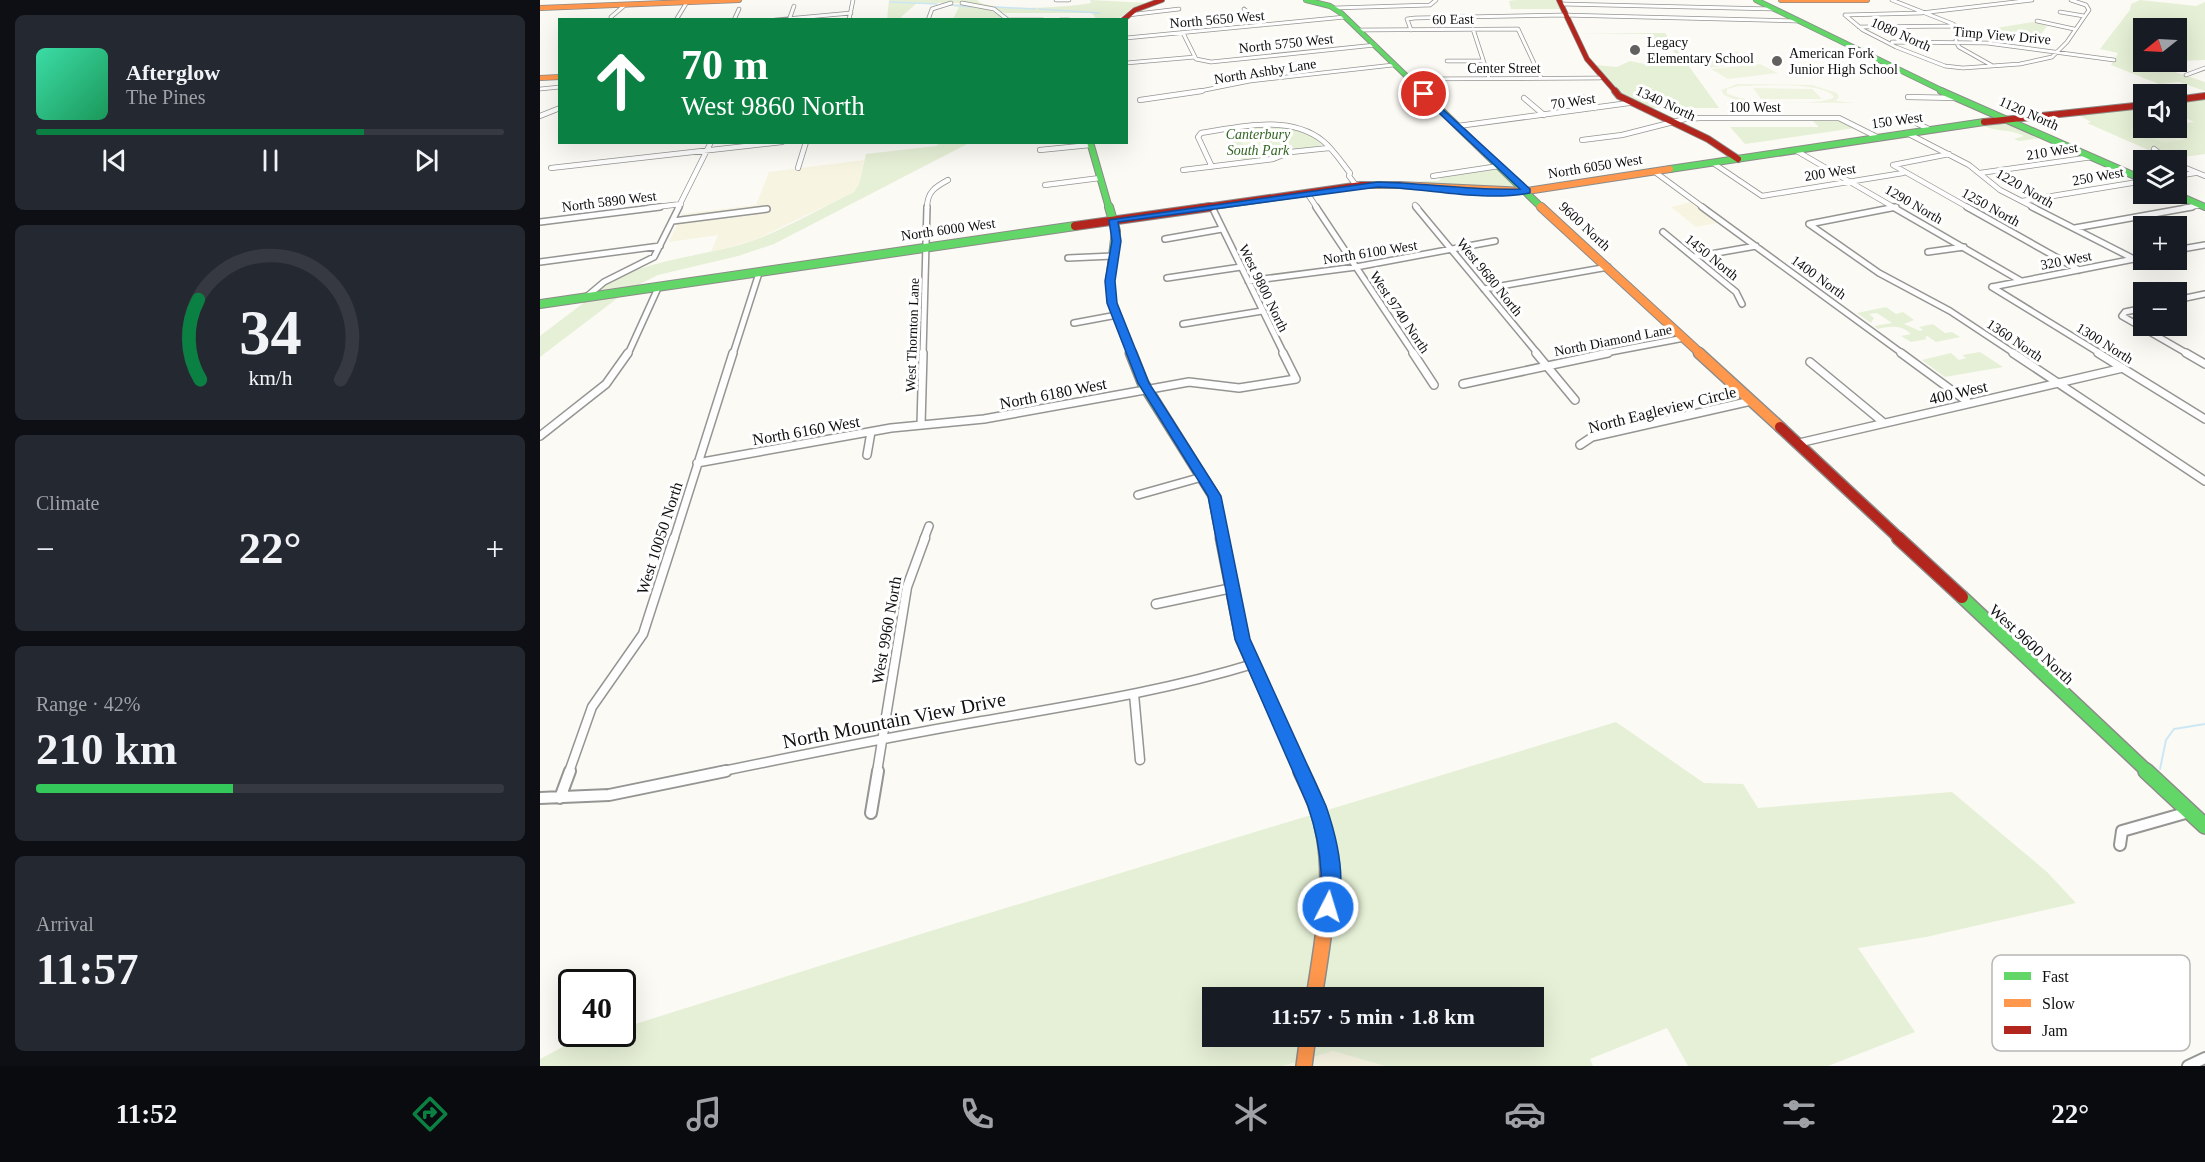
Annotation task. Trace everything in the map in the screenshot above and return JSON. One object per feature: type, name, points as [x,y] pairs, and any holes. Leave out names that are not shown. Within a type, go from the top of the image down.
[{"type":"street","points":[[849,18],[853,0]]},
{"type":"street","points":[[929,18],[932,9],[952,2],[973,0]]},
{"type":"street","points":[[1049,0],[1069,0]]},
{"type":"street","points":[[1125,17],[1162,0]]},
{"type":"street","name":"9600 North","points":[[1306,0],[1335,8],[1345,17],[1498,166],[1841,482]]},
{"type":"street","points":[[1371,0],[1372,6]]},
{"type":"street","points":[[1335,8],[1433,4],[1436,0]]},
{"type":"street","name":"1120 North","points":[[1756,0],[1824,36],[1838,46],[2133,175]]},
{"type":"street","points":[[1781,0],[1867,0]]},
{"type":"street","points":[[1892,0],[1956,26]]},
{"type":"street","points":[[1975,0],[1989,5]]},
{"type":"street","points":[[1924,13],[2032,0]]},
{"type":"street","points":[[1956,26],[1957,41],[1961,49],[1992,66],[2044,60],[2059,51],[2084,16],[2088,7],[2071,0]]},
{"type":"street","points":[[965,1],[994,9],[1006,18]]},
{"type":"street","points":[[677,18],[687,2]]},
{"type":"street","points":[[540,8],[687,2],[739,5]]},
{"type":"street","points":[[1561,2],[1774,9]]},
{"type":"street","name":"1340 North","points":[[1561,2],[1568,15],[1570,26],[1600,78],[1629,103],[1714,142],[1738,159]]},
{"type":"street","points":[[611,17],[625,3]]},
{"type":"street","points":[[790,18],[794,6]]},
{"type":"street","points":[[1125,17],[1179,9]]},
{"type":"street","points":[[1244,9],[1249,11],[1261,26]]},
{"type":"street","points":[[2060,12],[2084,16]]},
{"type":"street","points":[[800,18],[850,13]]},
{"type":"street","name":"1080 North","points":[[1924,13],[1845,15],[1858,27],[1887,42],[1954,68],[1992,66]]},
{"type":"street","points":[[1411,30],[1408,18],[1568,15],[1753,23],[1797,21]]},
{"type":"street","name":"North 5650 West","points":[[1128,38],[1345,17]]},
{"type":"street","points":[[1612,17],[1614,25]]},
{"type":"street","points":[[1659,18],[1662,26]]},
{"type":"street","points":[[1705,20],[1708,26]]},
{"type":"street","points":[[2037,21],[2074,29]]},
{"type":"street","points":[[1858,27],[1956,26]]},
{"type":"street","name":"60 East","points":[[1359,30],[1518,28],[1541,78]]},
{"type":"street","points":[[1473,29],[1489,78]]},
{"type":"street","points":[[1427,37],[1428,30]]},
{"type":"street","points":[[1128,63],[1195,57],[1182,33]]},
{"type":"street","points":[[2009,39],[2011,45]]},
{"type":"street","name":"Timp View Drive","points":[[1887,42],[1957,41],[2011,45],[2114,60]]},
{"type":"street","name":"North 5750 West","points":[[1195,57],[1199,61],[1211,62],[1375,45]]},
{"type":"street","points":[[1447,61],[1483,61]]},
{"type":"street","name":"North Ashby Lane","points":[[1140,100],[1178,96],[1250,81],[1393,65]]},
{"type":"street","points":[[2186,75],[2205,68]]},
{"type":"street","points":[[540,78],[558,77]]},
{"type":"street","name":"Center Street","points":[[1408,79],[1600,78]]},
{"type":"street","points":[[540,89],[558,87]]},
{"type":"street","points":[[1908,96],[1957,98]]},
{"type":"street","points":[[2187,98],[2205,96]]},
{"type":"street","points":[[1524,98],[1544,115]]},
{"type":"street","points":[[1584,98],[1595,108]]},
{"type":"street","name":"70 West","points":[[1458,126],[1629,103]]},
{"type":"street","name":"150 West","points":[[1655,172],[2005,119],[2133,106]]},
{"type":"street","points":[[540,114],[558,109]]},
{"type":"street","name":"100 West","points":[[1582,140],[1622,135],[1692,118],[1839,118],[1879,138]]},
{"type":"street","points":[[1910,120],[1931,130]]},
{"type":"street","points":[[1212,167],[1199,142],[1198,137],[1201,134],[1261,124],[1301,128],[1317,135],[1350,173],[1349,176],[1355,184],[1361,185]]},
{"type":"street","name":"1220 North","points":[[1907,133],[1949,154],[1980,173],[1994,186],[2133,258]]},
{"type":"street","points":[[585,298],[604,282],[654,257],[710,144]]},
{"type":"street","points":[[551,168],[763,144]]},
{"type":"street","points":[[798,168],[805,144]]},
{"type":"street","points":[[1040,150],[1090,144],[1117,241],[1109,292],[1147,389],[1214,496],[1242,639],[1311,793],[1325,831],[1330,873],[1315,987]]},
{"type":"street","points":[[1183,171],[1273,159],[1291,152],[1329,148]]},
{"type":"street","name":"1290 North","points":[[1794,150],[2021,281]]},
{"type":"street","name":"1250 North","points":[[1949,154],[1893,165],[2079,270]]},
{"type":"street","name":"210 West","points":[[1980,173],[2092,157]]},
{"type":"street","name":"200 West","points":[[1713,163],[1762,196],[1903,172]]},
{"type":"street","points":[[1433,176],[1498,166]]},
{"type":"street","points":[[2187,168],[2205,176]]},
{"type":"street","name":"North 6050 West","points":[[1361,185],[1416,185],[1490,193],[1527,191],[1655,172]]},
{"type":"street","name":"1400 North","points":[[1655,172],[1969,403]]},
{"type":"street","points":[[2187,174],[2196,172]]},
{"type":"street","points":[[1045,185],[1100,178]]},
{"type":"street","points":[[927,247],[927,197],[935,187],[948,180]]},
{"type":"street","name":"250 West","points":[[2022,201],[2133,182]]},
{"type":"street","name":"North 6000 West","points":[[540,304],[1361,185]]},
{"type":"street","name":"West 9740 North","points":[[1307,193],[1434,384]]},
{"type":"street","points":[[2187,199],[2203,206]]},
{"type":"street","name":"North 5890 West","points":[[540,222],[681,204]]},
{"type":"street","name":"West 9680 North","points":[[1415,205],[1575,400]]},
{"type":"street","points":[[2074,228],[2203,206]]},
{"type":"street","name":"West 9800 North","points":[[1212,207],[1296,379]]},
{"type":"street","name":"1360 North","points":[[1896,207],[1809,224],[1879,273],[1950,311],[2205,481]]},
{"type":"street","points":[[673,220],[767,209]]},
{"type":"street","points":[[1165,239],[1222,229]]},
{"type":"street","name":"1450 North","points":[[1663,232],[1736,292],[1742,304]]},
{"type":"street","name":"North 6100 West","points":[[1248,281],[1356,267],[1495,241]]},
{"type":"street","points":[[2187,248],[2205,245]]},
{"type":"street","points":[[540,262],[660,246]]},
{"type":"street","points":[[1694,257],[1756,246]]},
{"type":"street","name":"West Thornton Lane","points":[[921,425],[927,247]]},
{"type":"street","points":[[1928,252],[1964,247]]},
{"type":"street","points":[[1068,258],[1113,256]]},
{"type":"street","name":"320 West","points":[[1992,287],[2133,259]]},
{"type":"street","points":[[1167,278],[1241,267]]},
{"type":"street","points":[[1484,289],[1608,267]]},
{"type":"street","name":"West 10050 North","points":[[560,798],[587,715],[597,697],[626,662],[643,634],[759,273]]},
{"type":"street","name":"1300 North","points":[[1992,287],[2205,419]]},
{"type":"street","points":[[540,436],[606,384],[625,360],[658,288]]},
{"type":"street","points":[[2187,298],[2205,294]]},
{"type":"street","points":[[2133,310],[2122,315],[2133,321]]},
{"type":"street","points":[[1183,324],[1262,311]]},
{"type":"street","points":[[1074,323],[1117,315]]},
{"type":"street","points":[[2158,336],[2205,364]]},
{"type":"street","name":"North Diamond Lane","points":[[1463,384],[1546,365],[1684,339]]},
{"type":"street","points":[[2195,358],[2205,356]]},
{"type":"street","points":[[1810,362],[1884,423]]},
{"type":"street","name":"400 West","points":[[1799,443],[2123,368]]},
{"type":"street","name":"North 6180 West","points":[[921,425],[984,419],[1189,382],[1254,387],[1296,379]]},
{"type":"street","name":"North Eagleview Circle","points":[[1580,445],[1592,437],[1751,401]]},
{"type":"street","name":"North 6160 West","points":[[697,463],[921,425]]},
{"type":"street","points":[[867,455],[871,432]]},
{"type":"street","points":[[1138,495],[1202,477]]},
{"type":"street","name":"West 9600 North","points":[[1841,482],[2205,826]]},
{"type":"street","name":"West 9960 North","points":[[871,813],[907,586],[928,526]]},
{"type":"street","points":[[1156,604],[1232,588]]},
{"type":"street","name":"North Mountain View Drive","points":[[540,798],[609,795],[883,738],[1134,694],[1211,677],[1253,664]]},
{"type":"street","points":[[1134,694],[1140,760]]},
{"type":"street","points":[[2120,845],[2122,831],[2189,812]]},
{"type":"street","points":[[1304,1066],[1307,1047]]},
{"type":"street","points":[[2188,1066],[2205,1058]]},
{"type":"shaded area","points":[[864,160],[859,184],[854,192],[755,240],[711,252],[718,235],[669,242],[682,214],[756,205],[769,172]]},
{"type":"shaded area","points":[[1691,202],[1717,223],[1696,227],[1671,207]]},
{"type":"shaded area","points":[[1333,1051],[1385,1066],[1283,1066]]},
{"type":"green space","points":[[889,0],[977,0],[997,7],[1013,8],[1067,6],[1091,3],[1090,0],[1148,3],[1131,9],[1119,18],[1095,18],[1092,13],[1005,13],[967,3],[917,3],[901,17],[902,18],[887,18]]},
{"type":"green space","points":[[1556,0],[1560,9],[1511,9],[1509,1]]},
{"type":"green space","points":[[2140,0],[2196,6],[2205,2],[2205,60],[2187,61],[2187,18],[2133,18],[2133,72],[2175,72],[2205,82],[2205,91],[2179,82],[2159,84],[2111,65],[2118,53],[2100,49],[2130,10],[2131,4]]},
{"type":"green space","points":[[960,4],[997,12],[1002,18],[954,18],[959,7],[946,5]]},
{"type":"green space","points":[[2033,22],[2047,26],[2040,36],[1983,30]]},
{"type":"green space","points":[[1579,33],[1665,33],[1719,108],[1644,108],[1636,104],[1616,89],[1596,65],[1617,67],[1630,61],[1649,65],[1645,62],[1680,61],[1667,40],[1649,40],[1646,34]]},
{"type":"green space","points":[[1737,52],[1758,62],[1709,68],[1689,57]]},
{"type":"green space","points":[[1760,64],[1778,73],[1728,79],[1711,69]]},
{"type":"green space","points":[[1737,84],[1812,85],[1837,93],[1839,97],[1836,101],[1856,103],[1802,103],[1834,97],[1828,92],[1805,86],[1739,86],[1727,89],[1727,93],[1735,96],[1779,102],[1733,102],[1735,100],[1724,95],[1721,90]]},
{"type":"green space","points":[[1753,88],[1812,89],[1822,99],[1761,99]]},
{"type":"green space","points":[[2205,99],[2205,154],[2187,156],[2187,150],[2148,150],[2087,123],[2091,122],[2077,114],[2132,108],[2133,138],[2187,138],[2187,123],[2194,122],[2187,119],[2187,101]]},
{"type":"green space","points":[[1812,120],[1838,120],[1855,128],[1745,144],[1730,127],[1819,127]]},
{"type":"green space","points":[[2006,123],[2041,138],[2019,141],[2014,139],[2024,136],[1983,126]]},
{"type":"green space","name":"Canterbury South Park","points":[[1256,126],[1283,127],[1301,131],[1323,145],[1243,161],[1225,130]]},
{"type":"green space","points":[[1256,132],[1266,148],[1246,151],[1237,134]]},
{"type":"green space","points":[[2152,138],[2184,140],[2164,143]]},
{"type":"green space","points":[[939,144],[967,144],[774,244],[738,256],[658,275],[632,288],[600,293],[599,290],[616,279],[654,264],[755,240],[854,192],[859,184],[866,154]]},
{"type":"green space","points":[[1496,169],[1518,187],[1455,188],[1418,181],[1438,181],[1444,176]]},
{"type":"green space","points":[[619,297],[540,357],[540,336],[586,301]]},
{"type":"green space","points":[[1886,307],[1896,314],[1903,312],[1914,320],[1904,324],[1920,331],[1923,330],[1919,327],[1933,324],[1945,333],[1952,332],[1960,337],[1936,342],[1927,336],[1925,337],[1927,339],[1911,342],[1901,336],[1911,334],[1903,329],[1892,327],[1878,329],[1874,326],[1892,323],[1877,313],[1869,314],[1874,318],[1871,323],[1857,313]]},
{"type":"green space","points":[[1980,352],[2003,367],[1945,377],[1922,360],[1951,353],[1959,360],[1966,358],[1962,355]]},
{"type":"green space","points":[[1616,722],[1704,783],[1743,784],[1758,808],[1952,792],[2047,872],[2076,903],[1926,937],[1858,948],[1915,1032],[1828,1066],[1688,1066],[1667,1028],[1590,1059],[1593,1066],[1385,1066],[1333,1051],[1283,1066],[540,1066],[540,1059],[563,1047],[636,1047],[636,1024],[937,929]]},
{"type":"waterway","points":[[890,2],[937,4]]},
{"type":"waterway","points":[[950,5],[972,7]]},
{"type":"waterway","points":[[995,7],[1035,9]]},
{"type":"waterway","points":[[1039,9],[1100,13]]},
{"type":"waterway","points":[[2160,769],[2166,740],[2174,729],[2205,724]]},
{"type":"traffic: fast","points":[[1306,0],[1330,6],[1341,13],[1541,207]]},
{"type":"traffic: fast","points":[[1756,0],[1903,74],[2133,175]]},
{"type":"traffic: fast","points":[[1670,169],[1984,122]]},
{"type":"traffic: fast","points":[[1091,144],[1116,231],[1110,281],[1112,303],[1143,383],[1214,496],[1242,639],[1251,659]]},
{"type":"traffic: fast","points":[[2187,199],[2205,207]]},
{"type":"traffic: fast","points":[[540,304],[1075,226]]},
{"type":"traffic: fast","points":[[1962,597],[2205,826]]},
{"type":"traffic: slow","points":[[540,8],[739,0]]},
{"type":"traffic: slow","points":[[1781,0],[1867,0]]},
{"type":"traffic: slow","points":[[540,78],[558,77]]},
{"type":"traffic: slow","points":[[1399,185],[1485,191],[1527,191],[1670,169]]},
{"type":"traffic: slow","points":[[1541,207],[1780,427]]},
{"type":"traffic: slow","points":[[1251,659],[1317,806],[1322,830],[1327,878],[1324,925],[1316,987]]},
{"type":"traffic: slow","points":[[1304,1066],[1307,1047]]},
{"type":"traffic: jam","points":[[1125,18],[1135,10],[1162,0]]},
{"type":"traffic: jam","points":[[1559,0],[1587,59],[1619,96],[1708,139],[1738,159]]},
{"type":"traffic: jam","points":[[2187,98],[2205,96]]},
{"type":"traffic: jam","points":[[1984,122],[2133,106]]},
{"type":"traffic: jam","points":[[1075,226],[1361,185],[1399,185]]},
{"type":"traffic: jam","points":[[1780,427],[1962,597]]},
{"type":"place","name":"Legacy Elementary School","points":[[1635,50]]},
{"type":"place","name":"American Fork Junior High School","points":[[1777,61]]},
{"type":"route","points":[[1328,907],[1330,858],[1325,831],[1317,806],[1242,639],[1214,496],[1143,383],[1112,303],[1109,292],[1117,241],[1113,220],[1378,184],[1416,185],[1490,193],[1527,191],[1424,94]]}]
